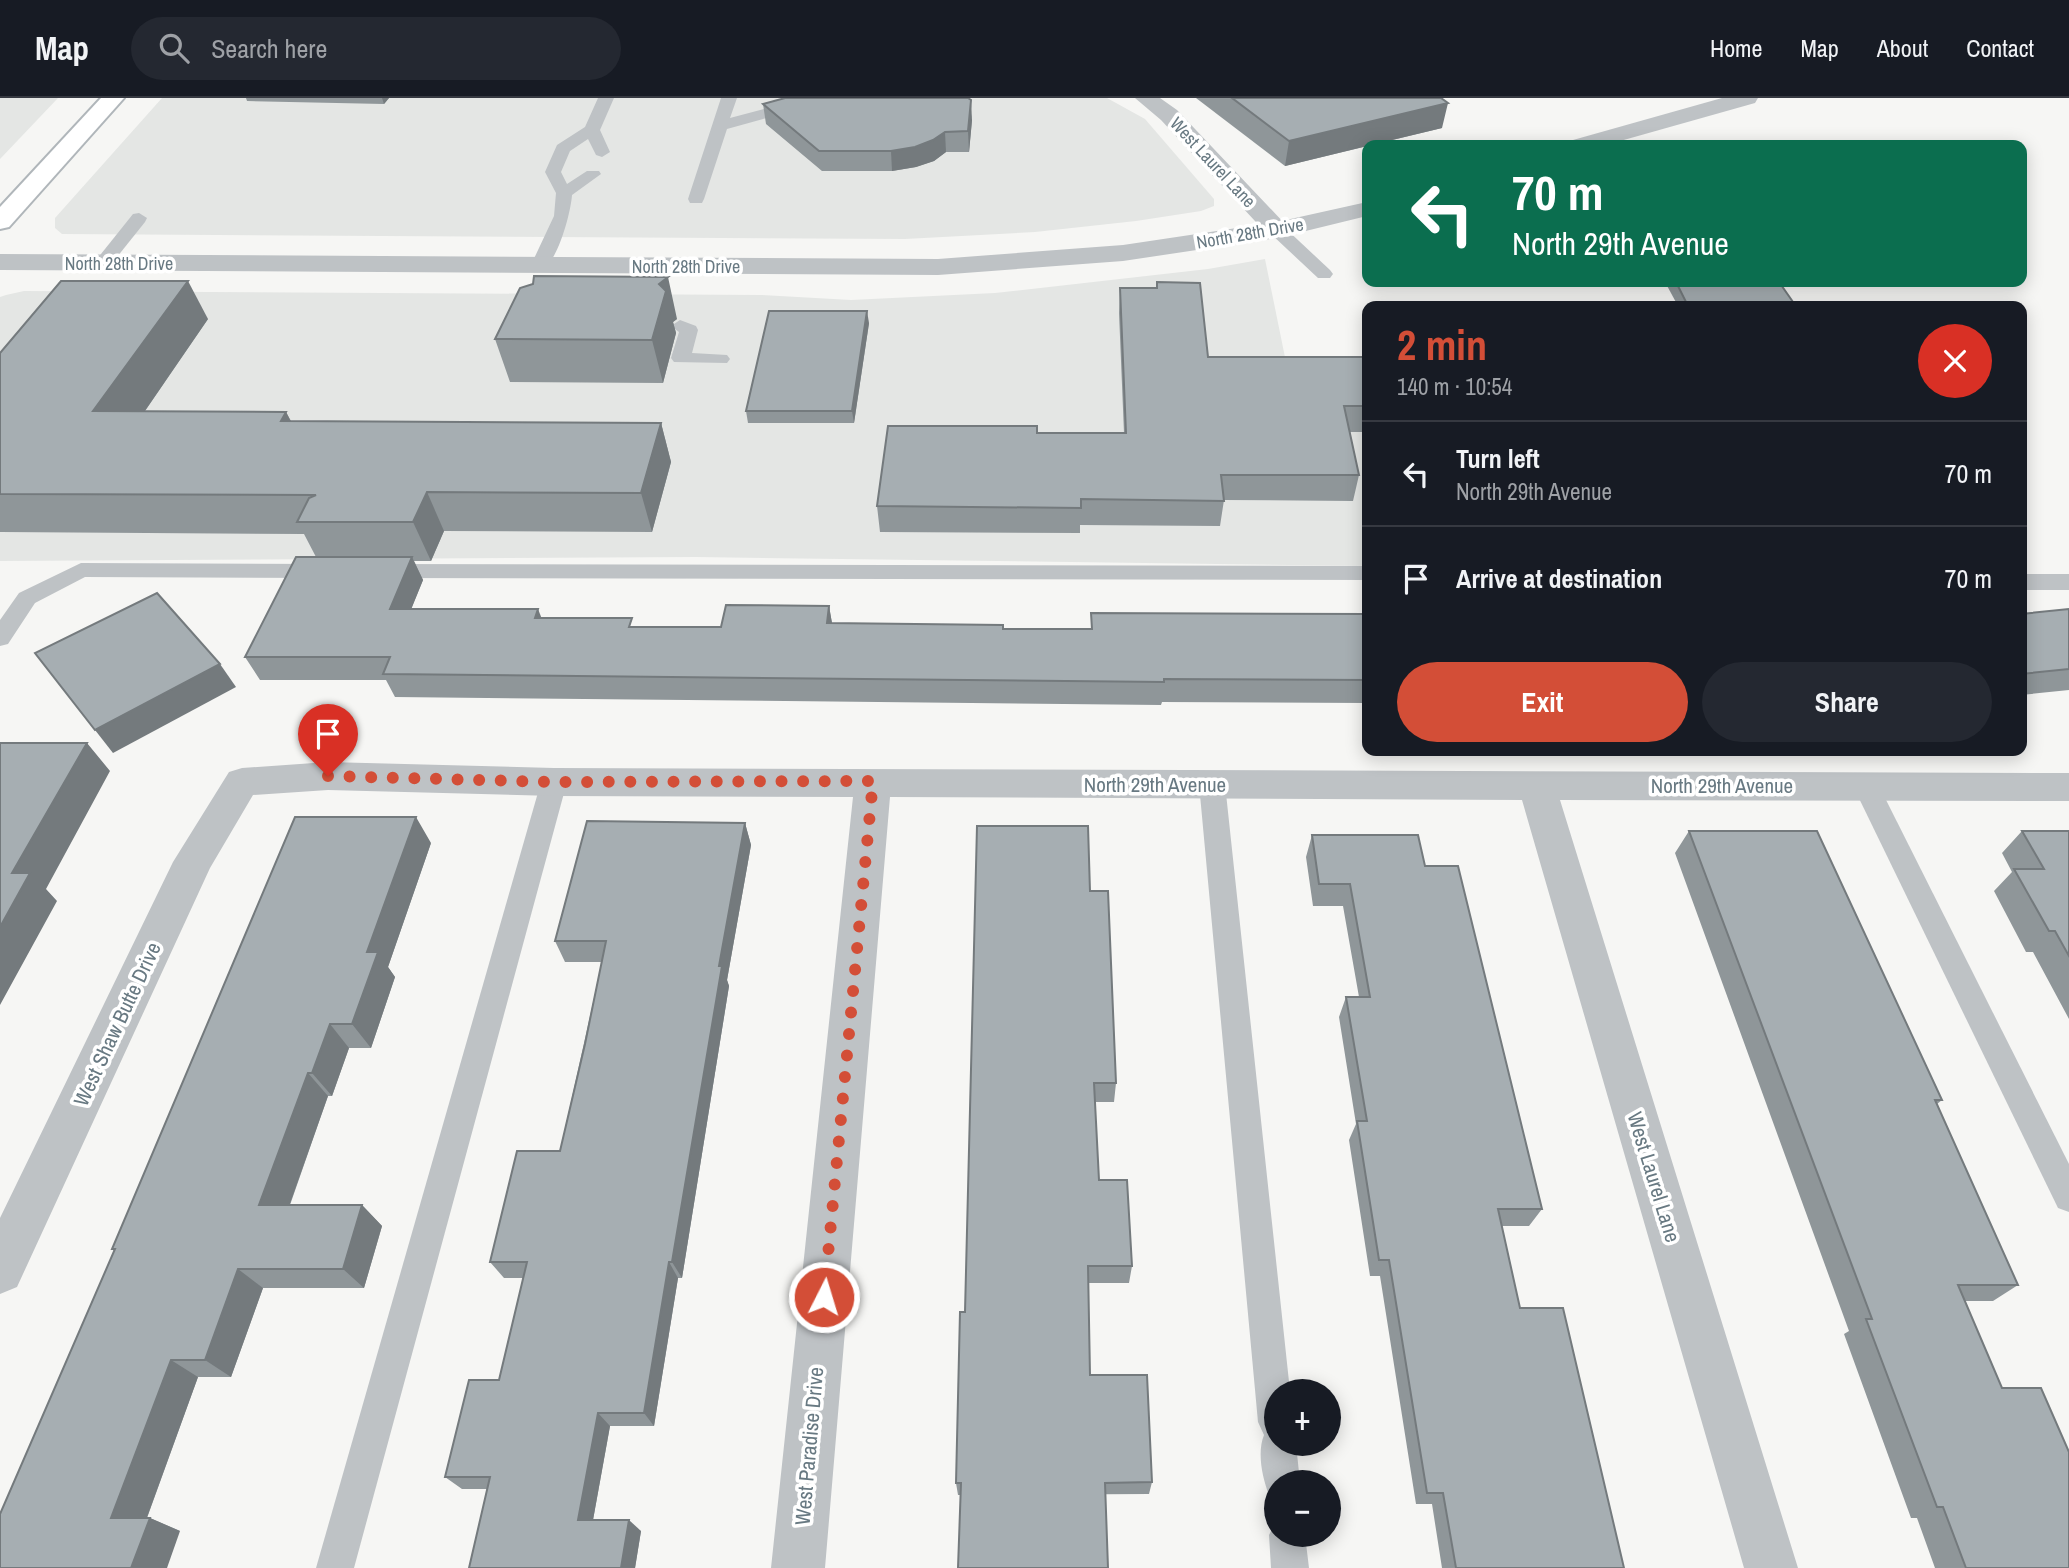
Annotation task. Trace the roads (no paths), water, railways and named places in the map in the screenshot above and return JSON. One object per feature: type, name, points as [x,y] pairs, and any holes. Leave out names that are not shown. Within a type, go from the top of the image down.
[{"type":"main road","points":[[0,222],[113,98]]},
{"type":"street","name":"West Laurel Lane","points":[[1146,98],[1169,115],[1277,230]]},
{"type":"street","points":[[1599,140],[1747,98]]},
{"type":"street","name":"North 28th Drive","points":[[0,262],[938,267],[1123,253],[1277,230],[1362,210]]},
{"type":"street","name":"North 29th Avenue","points":[[242,782],[328,776],[554,782],[2069,787]]},
{"type":"street","name":"West Paradise Drive","points":[[798,1568],[873,781]]},
{"type":"street","name":"West Shaw Butte Drive","points":[[0,1270],[193,862],[242,782]]},
{"type":"street","name":"West Laurel Lane","points":[[1537,785],[1772,1568]]},
{"type":"lane","points":[[540,265],[562,216],[564,193],[553,172],[563,148],[592,130],[606,98]]},
{"type":"lane","points":[[696,199],[729,98]]},
{"type":"lane","points":[[720,126],[822,98]]},
{"type":"lane","points":[[592,130],[602,152]]},
{"type":"lane","points":[[564,193],[593,174]]},
{"type":"lane","points":[[103,263],[139,218]]},
{"type":"lane","points":[[1277,230],[1324,274]]},
{"type":"lane","points":[[680,326],[690,330],[681,358],[720,359]]},
{"type":"lane","points":[[0,638],[27,598],[81,570],[1362,573]]},
{"type":"lane","points":[[2027,582],[2069,582]]},
{"type":"lane","points":[[335,1568],[554,782]]},
{"type":"lane","points":[[1212,784],[1272,1379]]},
{"type":"lane","points":[[1866,786],[2069,1197]]},
{"type":"lane","points":[[1288,1547],[1290,1568]]}]
